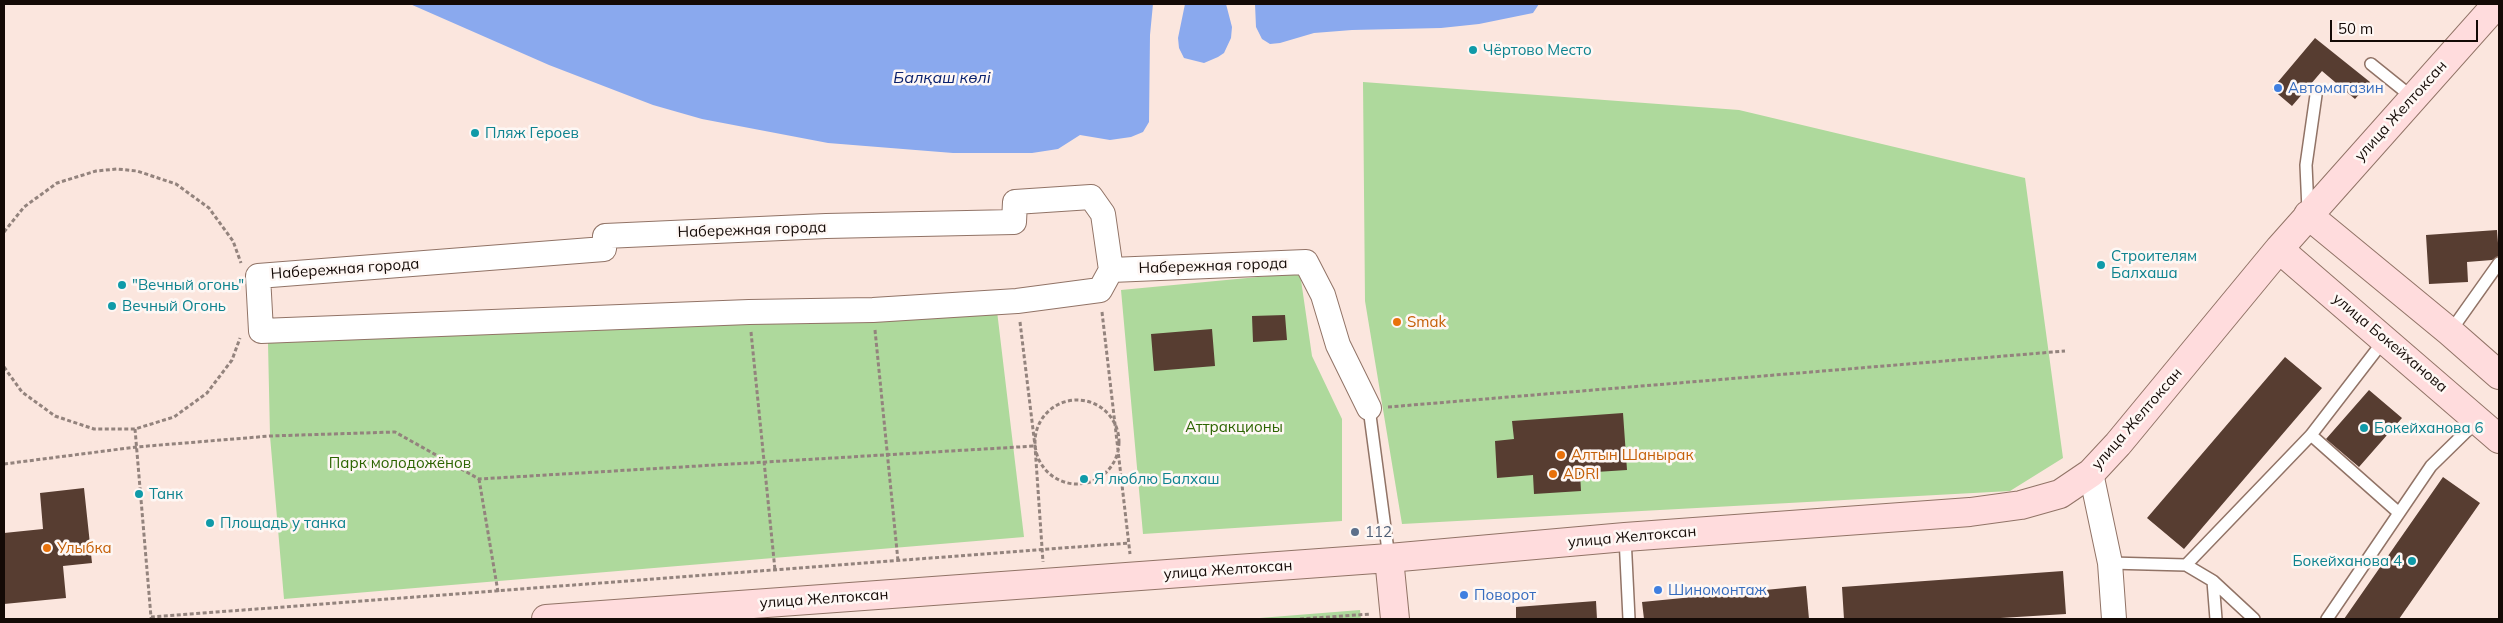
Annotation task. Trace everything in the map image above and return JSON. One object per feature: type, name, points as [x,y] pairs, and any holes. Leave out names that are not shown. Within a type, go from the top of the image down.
[{"type":"street","name":"улица Желтоксан","points":[[546,619],[757,612],[1044,582],[1389,558],[1625,537],[1970,512],[2021,505],[2060,494],[2091,473],[2118,444],[2308,215],[2497,4]]},
{"type":"street","name":"Набережная города","points":[[1105,280],[1103,214],[1091,197],[1015,202],[1014,222],[826,226],[606,236],[604,249],[258,276],[261,331],[749,312],[873,310],[1017,301],[1105,280],[1306,262],[1323,295],[1338,345],[1369,408]]},
{"type":"street","points":[[2308,215],[2499,375]]},
{"type":"street","name":"улица Бокейханова","points":[[2279,249],[2499,438]]},
{"type":"street","points":[[2091,473],[2110,563],[2114,619]]},
{"type":"street","points":[[1389,558],[1394,616]]},
{"type":"lane","points":[[2371,64],[2412,97]]},
{"type":"lane","points":[[2308,215],[2306,165],[2316,95]]},
{"type":"lane","points":[[2450,332],[2499,263]]},
{"type":"lane","points":[[2186,565],[2311,435],[2385,340]]},
{"type":"lane","points":[[1369,408],[1389,558]]},
{"type":"lane","points":[[2327,619],[2431,466],[2478,420]]},
{"type":"lane","points":[[2311,435],[2399,513]]},
{"type":"lane","points":[[1625,537],[1629,619]]},
{"type":"lane","points":[[2110,563],[2186,565],[2213,581],[2254,619]]},
{"type":"lane","points":[[2213,581],[2216,619]]},
{"type":"path","points":[[4,232],[24,207],[57,183],[96,171],[116,169],[137,171],[176,184],[209,208],[233,241],[242,267]]},
{"type":"path","points":[[1105,280],[1118,437],[1133,577]]},
{"type":"path","points":[[1017,301],[1035,446],[1044,582]]},
{"type":"path","points":[[873,310],[898,561]]},
{"type":"path","points":[[749,312],[775,570]]},
{"type":"path","points":[[4,368],[22,392],[55,416],[94,429],[135,429],[174,417],[207,393],[232,360],[242,331]]},
{"type":"path","points":[[1369,408],[2065,351]]},
{"type":"path","points":[[1072,400],[1083,400],[1103,409],[1111,417],[1118,437],[1115,459],[1109,468],[1101,476],[1081,484],[1070,483],[1050,474],[1040,462],[1035,446],[1038,425],[1044,415],[1062,402],[1072,400]]},
{"type":"path","points":[[135,429],[151,617],[1129,543]]},
{"type":"path","points":[[4,464],[136,447],[270,436],[395,432],[479,479],[1035,446]]},
{"type":"path","points":[[479,479],[498,592]]},
{"type":"path","points":[[1300,619],[1394,616]]},
{"type":"green space","points":[[1363,82],[1739,110],[2025,178],[2063,458],[2010,491],[1402,524],[1365,301]]},
{"type":"green space","name":"Аттракционы","points":[[1300,273],[1312,356],[1342,419],[1342,521],[1143,534],[1121,290]]},
{"type":"green space","name":"Парк молодожёнов","points":[[997,311],[1024,537],[284,599],[270,436],[268,343]]},
{"type":"green space","points":[[1360,610],[1361,619],[1247,619]]},
{"type":"water","name":"Балқаш көлі","points":[[410,4],[1153,4],[1150,35],[1149,122],[1143,132],[1131,137],[1110,140],[1080,135],[1058,149],[1032,153],[953,153],[828,143],[702,119],[653,105],[549,65]]},
{"type":"water","points":[[1185,4],[1226,4],[1232,27],[1231,38],[1224,53],[1204,63],[1184,58],[1179,48],[1178,38]]},
{"type":"water","points":[[1255,4],[1539,4],[1533,13],[1479,24],[1441,28],[1352,30],[1314,33],[1270,44],[1262,39],[1256,27]]},
{"type":"building","points":[[2315,38],[2370,82],[2355,99],[2322,71],[2292,106],[2272,89]]},
{"type":"building","points":[[2497,230],[2499,256],[2492,260],[2467,262],[2468,282],[2429,284],[2426,235]]},
{"type":"building","points":[[1285,315],[1287,340],[1253,342],[1252,316]]},
{"type":"building","points":[[1212,329],[1215,366],[1154,371],[1151,334]]},
{"type":"building","points":[[2285,357],[2322,388],[2184,549],[2147,518]]},
{"type":"building","name":"Бокейханова 6","points":[[2369,390],[2402,418],[2359,467],[2326,439]]},
{"type":"building","name":"Алтын Шанырак","points":[[1623,413],[1627,470],[1580,473],[1581,491],[1534,494],[1533,475],[1497,478],[1495,441],[1514,439],[1512,421]]},
{"type":"building","name":"Бокейханова 4","points":[[2443,477],[2480,503],[2399,619],[2344,619]]},
{"type":"building","name":"Улыбка","points":[[84,488],[92,563],[63,566],[66,598],[4,604],[4,533],[43,529],[40,493]]},
{"type":"building","points":[[2063,571],[2066,614],[1984,619],[1844,619],[1842,587]]},
{"type":"building","points":[[1806,586],[1809,619],[1644,619],[1642,602]]},
{"type":"building","points":[[1596,601],[1597,619],[1516,619],[1516,607]]},
{"type":"place","name":"Чёртово Место","points":[[1473,50]]},
{"type":"place","name":"Автомагазин","points":[[2278,88]]},
{"type":"place","name":"Пляж Героев","points":[[475,133]]},
{"type":"place","name":"Строителям Балхаша","points":[[2101,265]]},
{"type":"place","name":"\"Вечный огонь\"","points":[[122,285]]},
{"type":"place","name":"Вечный Огонь","points":[[112,306]]},
{"type":"place","name":"Smak","points":[[1397,322]]},
{"type":"place","name":"Бокейханова 6","points":[[2364,428]]},
{"type":"place","name":"Алтын Шанырак","points":[[1561,455]]},
{"type":"place","name":"ADRI","points":[[1553,474]]},
{"type":"place","name":"Я люблю Балхаш","points":[[1084,479]]},
{"type":"place","name":"Танк","points":[[139,494]]},
{"type":"place","name":"Площадь у танка","points":[[210,523]]},
{"type":"place","name":"112","points":[[1355,532]]},
{"type":"place","name":"Улыбка","points":[[47,548]]},
{"type":"place","name":"Бокейханова 4","points":[[2412,561]]},
{"type":"place","name":"Шиномонтаж","points":[[1658,590]]},
{"type":"place","name":"Поворот","points":[[1464,595]]}]
